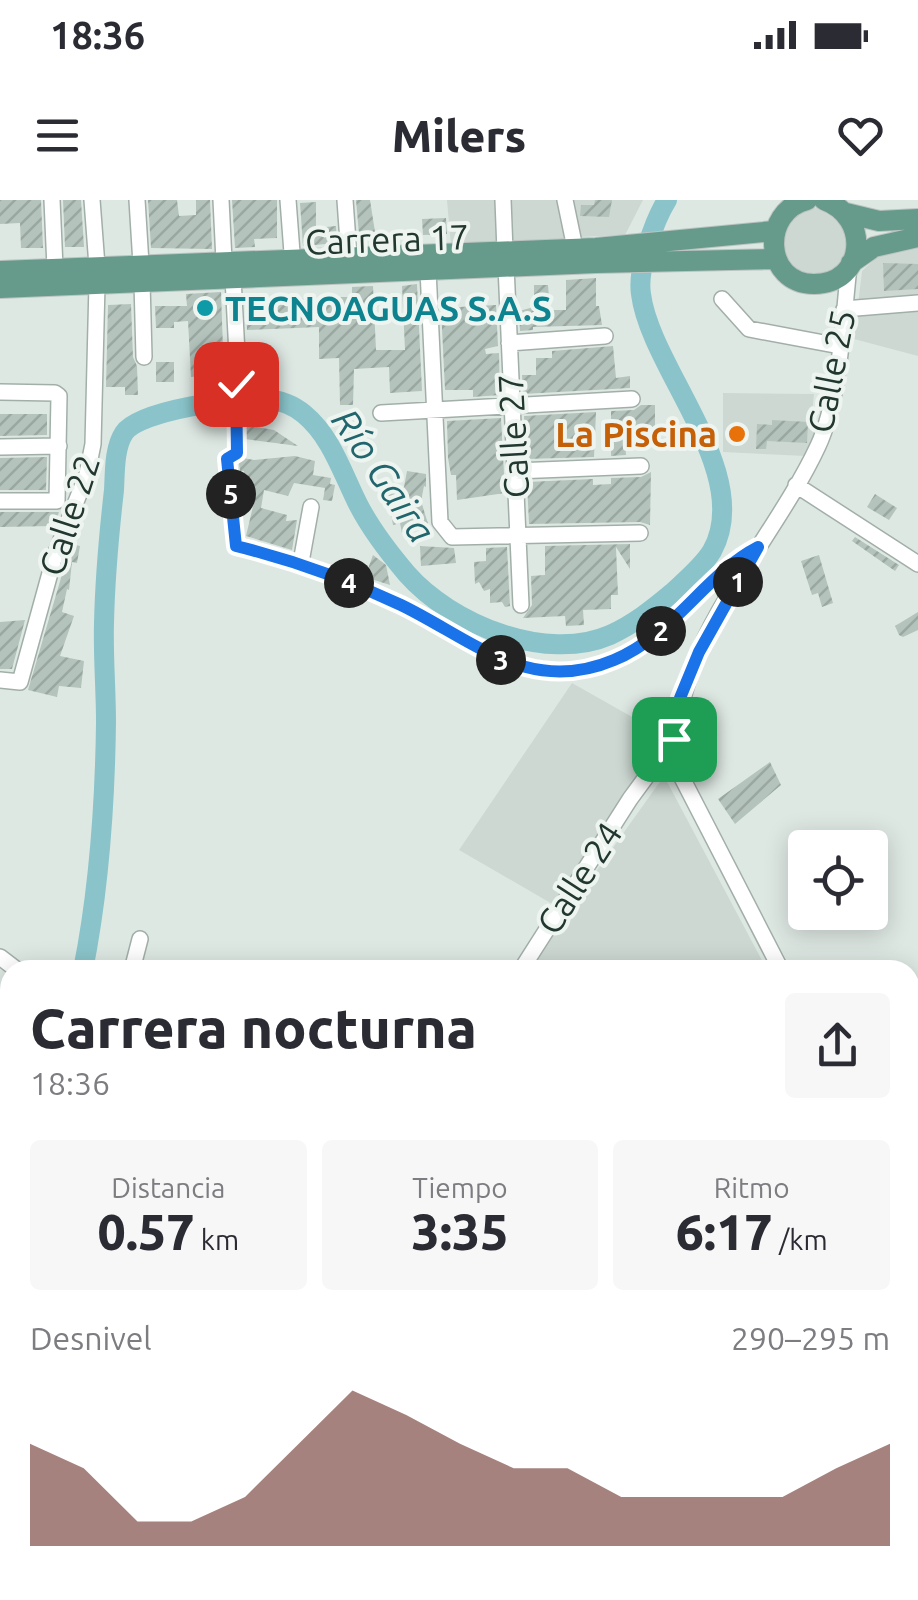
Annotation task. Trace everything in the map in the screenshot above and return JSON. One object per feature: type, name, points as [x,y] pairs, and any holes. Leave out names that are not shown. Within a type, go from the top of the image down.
[{"type":"main road","points":[[808,200],[788,209],[774,230],[776,258],[792,278],[816,284],[829,282],[874,248],[918,236]]},
{"type":"main road","points":[[836,204],[879,222],[918,219]]},
{"type":"main road","points":[[836,204],[856,232],[850,265]]},
{"type":"main road","name":"Carrera 17","points":[[293,266],[348,256],[506,258],[589,253],[774,230]]},
{"type":"main road","name":"Carrera 17","points":[[589,253],[709,261],[776,258]]},
{"type":"main road","name":"Carrera 17","points":[[0,288],[97,275],[293,266],[428,270],[506,258]]},
{"type":"main road","name":"Carrera 17","points":[[0,271],[54,268],[97,275]]},
{"type":"street","points":[[52,200],[54,268]]},
{"type":"street","name":"Calle 22","points":[[0,680],[20,682],[55,555],[90,459],[95,414],[97,275],[92,200]]},
{"type":"street","points":[[138,200],[144,357]]},
{"type":"street","points":[[221,200],[238,354]]},
{"type":"street","points":[[288,200],[293,266]]},
{"type":"street","points":[[345,200],[348,256]]},
{"type":"street","name":"Calle 27","points":[[503,200],[521,605]]},
{"type":"street","points":[[565,200],[589,253]]},
{"type":"street","name":"Calle 25","points":[[674,739],[680,698],[699,652],[819,444],[840,346],[850,265]]},
{"type":"street","points":[[428,270],[440,522],[452,537],[640,532]]},
{"type":"street","points":[[829,282],[844,308],[918,303]]},
{"type":"street","points":[[722,299],[750,328],[840,346]]},
{"type":"street","points":[[509,342],[605,336]]},
{"type":"street","points":[[0,392],[56,393],[59,446],[57,501],[0,501]]},
{"type":"street","points":[[381,412],[632,399]]},
{"type":"street","points":[[0,446],[59,446]]},
{"type":"street","points":[[227,459],[236,546],[301,562],[402,606],[509,664],[546,672],[615,660],[668,627],[741,556],[758,547]]},
{"type":"street","points":[[515,471],[641,466]]},
{"type":"street","points":[[796,485],[918,564]]},
{"type":"street","points":[[301,562],[311,507]]},
{"type":"street","points":[[674,739],[677,768],[776,960]]},
{"type":"street","name":"Calle 24","points":[[526,960],[630,799],[674,739]]},
{"type":"street","points":[[135,960],[140,939]]},
{"type":"path","points":[[227,459],[237,453],[238,354]]},
{"type":"shaded area","points":[[447,200],[560,200],[565,239],[451,246]]},
{"type":"shaded area","points":[[572,200],[643,200],[625,235],[579,237]]},
{"type":"shaded area","points":[[815,208],[839,218],[849,242],[839,266],[815,276],[791,266],[781,242],[791,218]]},
{"type":"shaded area","points":[[918,246],[918,356],[854,339],[862,271],[881,248]]},
{"type":"shaded area","points":[[723,393],[814,394],[811,424],[815,435],[806,456],[723,452]]},
{"type":"shaded area","points":[[572,683],[664,735],[554,905],[459,850]]},
{"type":"shaded area","points":[[664,776],[762,960],[538,960],[570,908]]},
{"type":"building","points":[[0,200],[41,200],[43,248],[21,248],[20,223],[0,224]]},
{"type":"building","points":[[63,200],[81,200],[84,247],[65,247]]},
{"type":"building","points":[[148,200],[177,200],[179,216],[196,215],[196,200],[210,200],[212,249],[151,248]]},
{"type":"building","points":[[232,200],[277,200],[277,238],[254,239],[255,247],[235,248]]},
{"type":"building","points":[[356,200],[370,200],[375,232],[359,234]]},
{"type":"building","points":[[595,200],[612,200],[609,217],[580,216],[581,205],[594,205]]},
{"type":"building","points":[[316,202],[316,228],[336,226],[337,243],[303,246],[300,203]]},
{"type":"building","points":[[446,218],[447,234],[423,235],[422,219]]},
{"type":"building","points":[[883,263],[918,264],[918,289],[884,291]]},
{"type":"building","points":[[596,278],[596,306],[602,325],[533,327],[520,331],[519,311],[534,307],[534,285],[548,285],[550,310],[566,310],[566,280]]},
{"type":"building","points":[[417,284],[422,391],[390,393],[389,367],[354,369],[353,405],[340,405],[339,358],[319,359],[319,327],[247,330],[246,302],[313,298],[314,305],[337,304],[337,297],[352,297],[352,287],[373,286],[376,350],[405,350],[402,286]]},
{"type":"building","points":[[221,292],[223,349],[201,352],[202,376],[191,377],[188,321],[174,322],[174,328],[156,328],[155,306],[187,306],[186,294]]},
{"type":"building","points":[[131,304],[138,395],[125,395],[125,387],[106,387],[108,305]]},
{"type":"building","points":[[496,305],[498,346],[485,349],[486,354],[499,353],[500,395],[473,397],[473,390],[445,390],[441,308]]},
{"type":"building","points":[[613,346],[616,378],[630,376],[630,388],[523,394],[522,375],[536,375],[536,358],[552,358],[552,351]]},
{"type":"building","points":[[156,362],[174,362],[174,382],[156,382]]},
{"type":"building","points":[[641,405],[655,405],[655,427],[641,427],[641,433],[632,433],[632,441],[625,442],[626,455],[611,456],[611,411],[634,410]]},
{"type":"building","points":[[596,412],[594,457],[526,459],[524,416]]},
{"type":"building","points":[[0,414],[47,414],[47,435],[0,436]]},
{"type":"building","points":[[501,418],[505,493],[457,500],[456,475],[451,475],[448,458],[447,421]]},
{"type":"building","points":[[772,420],[808,422],[807,443],[767,441],[766,449],[756,449],[757,424],[772,425]]},
{"type":"building","points":[[246,425],[274,430],[298,446],[245,439]]},
{"type":"building","points":[[295,456],[315,461],[313,475],[331,478],[330,484],[335,485],[332,501],[323,500],[325,488],[294,483],[288,496],[264,490],[261,508],[287,515],[286,521],[297,520],[292,550],[246,536],[254,502],[243,499],[244,471],[240,471],[238,457],[254,460]]},
{"type":"building","points":[[47,457],[46,490],[0,490],[0,458]]},
{"type":"building","points":[[407,471],[426,474],[421,501],[429,527],[402,533],[400,523],[393,525],[390,509],[377,487],[404,487]]},
{"type":"building","points":[[651,472],[650,525],[529,524],[527,482],[593,479],[593,485],[611,484],[611,478],[641,477]]},
{"type":"building","points":[[875,494],[897,508],[889,520],[867,507]]},
{"type":"building","points":[[0,512],[59,512],[54,526],[0,527]]},
{"type":"building","points":[[855,537],[899,565],[895,571],[852,541]]},
{"type":"building","points":[[71,544],[80,546],[77,563],[72,562],[62,612],[74,616],[60,656],[84,661],[81,688],[59,686],[57,697],[28,690]]},
{"type":"building","points":[[630,544],[630,569],[616,547],[618,595],[611,595],[611,609],[583,610],[584,625],[566,626],[565,616],[523,618],[532,605],[531,576],[545,575],[545,546]]},
{"type":"building","points":[[420,546],[454,548],[456,563],[421,566]]},
{"type":"building","points":[[507,547],[510,606],[505,607],[502,602],[490,603],[490,589],[484,591],[479,582],[475,584],[474,562],[486,561],[486,548]]},
{"type":"building","points":[[373,555],[386,565],[390,585],[365,577]]},
{"type":"building","points":[[819,555],[833,603],[822,607],[818,593],[812,595],[801,561]]},
{"type":"building","points":[[918,612],[918,630],[899,635],[895,626]]},
{"type":"building","points":[[25,620],[12,669],[0,669],[0,622]]},
{"type":"building","points":[[770,762],[781,785],[735,824],[718,799]]},
{"type":"waterway","name":"Río Gaira","points":[[85,960],[100,847],[106,710],[105,589],[116,461],[124,433],[149,418],[190,407],[252,399],[286,404],[304,414],[322,434],[364,515],[394,558],[448,609],[501,634],[529,641],[585,642],[610,635],[650,610],[699,568],[712,551],[722,521],[720,489],[711,455],[648,323],[641,294],[648,246],[667,200]]},
{"type":"place","name":"TECNOAGUAS S.A.S","points":[[205,308]]},
{"type":"place","name":"La Piscina","points":[[737,434]]},
{"type":"route","points":[[236,384],[237,453],[227,459],[236,546],[301,562],[366,590],[509,664],[546,672],[615,660],[668,627],[741,556],[758,547],[699,652],[680,698],[674,739]]}]
